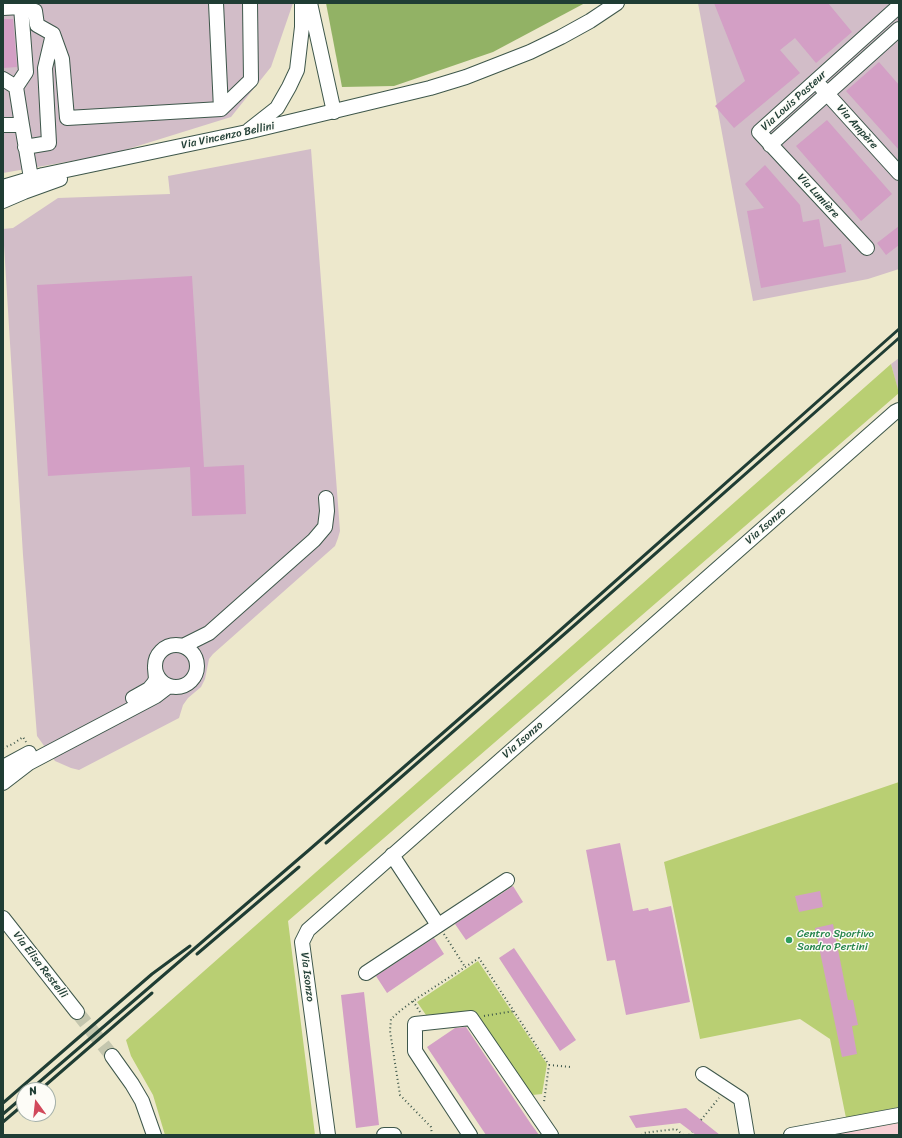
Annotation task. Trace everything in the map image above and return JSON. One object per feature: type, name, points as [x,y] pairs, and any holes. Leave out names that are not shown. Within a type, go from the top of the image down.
[{"type":"street","points":[[216,3],[221,109]]},
{"type":"street","points":[[3,8],[21,5],[35,11],[37,25],[53,34],[62,59],[67,118],[221,109],[251,80],[250,3]]},
{"type":"street","points":[[246,132],[277,108],[290,87],[297,70],[302,27],[302,3]]},
{"type":"street","points":[[310,3],[334,112]]},
{"type":"street","name":"Via Vincenzo Bellini","points":[[3,187],[31,178],[246,132],[430,88],[493,67],[530,52],[590,21],[617,3]]},
{"type":"street","points":[[21,5],[26,72],[16,87],[31,178]]},
{"type":"street","name":"Via Louis Pasteur","points":[[896,35],[770,145],[759,132],[899,6]]},
{"type":"street","points":[[884,20],[896,35]]},
{"type":"street","points":[[26,146],[49,143],[45,68],[53,34]]},
{"type":"street","points":[[3,79],[16,87]]},
{"type":"street","name":"Via Ampère","points":[[816,82],[899,173]]},
{"type":"street","points":[[3,125],[22,125]]},
{"type":"street","name":"Via Lumière","points":[[770,145],[867,248]]},
{"type":"street","name":"Via Vincenzo Bellini","points":[[3,201],[24,192],[122,158]]},
{"type":"street","name":"Via Isonzo","points":[[328,1135],[302,942],[308,930],[897,411]]},
{"type":"street","points":[[183,646],[209,633],[314,540],[325,527],[327,511],[326,498]]},
{"type":"street","points":[[3,783],[29,763],[156,696],[169,686],[182,686],[188,684],[196,674],[200,652],[209,633]]},
{"type":"street","points":[[3,767],[142,693],[154,683],[156,679],[156,662],[158,655],[169,646],[183,646],[190,650],[197,662]]},
{"type":"street","points":[[156,668],[160,679],[169,686]]},
{"type":"street","points":[[392,855],[438,925]]},
{"type":"street","points":[[366,973],[507,880]]},
{"type":"street","name":"Via Elisa Restelli","points":[[3,918],[77,1012]]},
{"type":"street","points":[[470,1135],[415,1051],[415,1024],[470,1018],[551,1135]]},
{"type":"street","points":[[112,1056],[142,1101],[154,1135]]},
{"type":"street","points":[[703,1074],[741,1099],[747,1135]]},
{"type":"street","points":[[791,1135],[827,1125],[898,1116]]},
{"type":"street","points":[[384,1135],[394,1135]]},
{"type":"path","points":[[438,925],[465,967]]},
{"type":"path","points":[[479,958],[550,1065],[541,1121]]},
{"type":"path","points":[[470,1018],[514,1012]]},
{"type":"path","points":[[550,1065],[571,1067]]},
{"type":"path","points":[[701,1120],[726,1089]]},
{"type":"path","points":[[642,1135],[676,1129],[684,1135]]},
{"type":"path","points":[[689,1135],[692,1132]]},
{"type":"shaded area","points":[[3,3],[293,3],[271,67],[231,117],[112,154],[3,173]]},
{"type":"shaded area","points":[[698,3],[899,3],[899,269],[868,279],[753,301]]},
{"type":"shaded area","points":[[311,149],[340,531],[335,546],[213,654],[209,659],[205,679],[201,687],[188,698],[183,705],[179,718],[79,770],[71,768],[55,761],[37,736],[23,555],[3,229],[13,228],[58,198],[170,194],[168,176]]},
{"type":"shaded area","points":[[899,358],[899,395],[891,364]]},
{"type":"shaded area","points":[[899,1123],[899,1135],[831,1135]]},
{"type":"green space","points":[[326,3],[585,3],[493,52],[394,86],[342,87]]},
{"type":"green space","points":[[891,364],[899,393],[288,921],[315,1135],[165,1135],[153,1095],[131,1056],[126,1040]]},
{"type":"green space","name":"Centro Sportivo Sandro Pertini","points":[[899,782],[899,1107],[846,1118],[830,1039],[800,1019],[700,1039],[664,862]]},
{"type":"green space","points":[[478,961],[547,1064],[542,1094],[532,1095],[475,1011],[426,1015],[417,1002]]},
{"type":"building","points":[[714,3],[828,3],[852,32],[816,63],[795,38],[780,50],[800,73],[734,128],[715,106],[745,81]]},
{"type":"building","points":[[3,19],[13,19],[17,67],[3,68]]},
{"type":"building","points":[[879,62],[899,85],[899,150],[846,91]]},
{"type":"building","points":[[827,120],[892,194],[861,221],[796,146]]},
{"type":"building","points":[[765,165],[800,205],[803,222],[819,219],[824,247],[841,244],[846,272],[761,288],[747,211],[764,208],[745,184]]},
{"type":"building","points":[[899,226],[899,245],[886,255],[877,243]]},
{"type":"building","points":[[192,276],[204,467],[244,465],[246,514],[192,516],[190,467],[48,476],[37,285]]},
{"type":"building","points":[[620,843],[633,911],[648,908],[649,911],[671,906],[690,1002],[626,1015],[615,960],[607,961],[586,850]]},
{"type":"building","points":[[513,886],[523,902],[466,940],[455,924]]},
{"type":"building","points":[[820,891],[823,907],[799,912],[795,896]]},
{"type":"building","points":[[833,924],[848,1000],[853,1000],[858,1025],[852,1026],[857,1054],[842,1057],[815,928]]},
{"type":"building","points":[[434,938],[444,954],[387,993],[376,976]]},
{"type":"building","points":[[514,948],[576,1040],[560,1051],[499,958]]},
{"type":"building","points":[[364,992],[379,1125],[356,1128],[341,995]]},
{"type":"building","points":[[466,1027],[539,1135],[486,1135],[427,1047],[455,1028]]},
{"type":"building","points":[[686,1108],[720,1135],[696,1135],[680,1123],[636,1128],[629,1116]]},
{"type":"tunnel","points":[[77,1012],[112,1056]]},
{"type":"railway","points":[[39,1082],[309,850],[539,649],[899,329]]},
{"type":"railway","points":[[326,843],[899,338]]},
{"type":"railway","points":[[197,954],[299,867]]},
{"type":"railway","points":[[3,1103],[152,974],[190,946]]},
{"type":"railway","points":[[49,1082],[152,993]]},
{"type":"railway","points":[[3,1114],[16,1103]]},
{"type":"railway","points":[[3,1122],[16,1111]]},
{"type":"place","name":"Centro Sportivo Sandro Pertini","points":[[789,940]]}]
